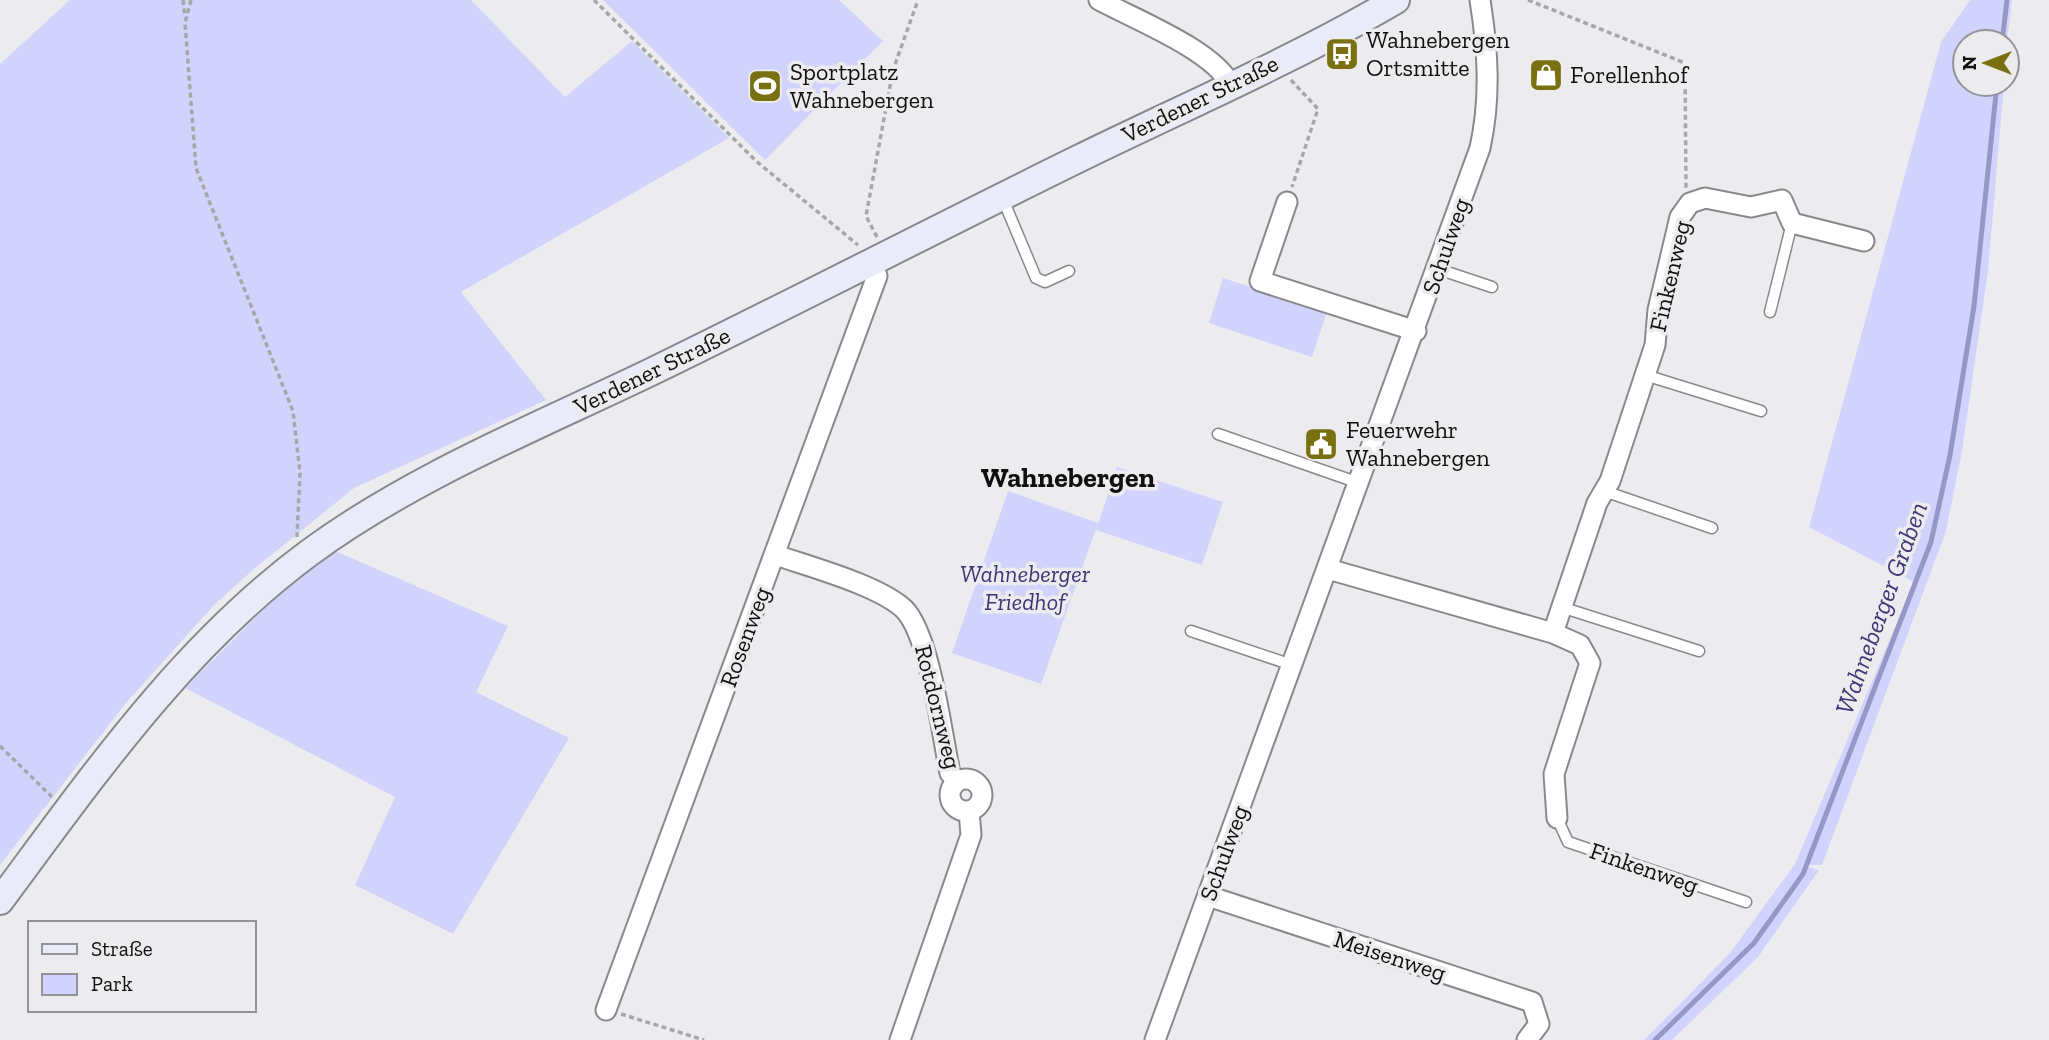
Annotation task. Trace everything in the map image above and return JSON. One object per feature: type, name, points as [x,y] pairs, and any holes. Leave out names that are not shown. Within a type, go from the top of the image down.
[{"type":"street","points":[[1099,0],[1195,51],[1226,75],[1230,84]]},
{"type":"street","name":"Verdener Straße","points":[[0,901],[123,736],[181,668],[302,547],[354,522],[421,484],[1275,63],[1396,0]]},
{"type":"street","name":"Schulweg","points":[[1155,1040],[1416,331],[1480,148],[1486,120],[1488,66],[1480,0]]},
{"type":"street","name":"Finkenweg","points":[[1553,633],[1655,345],[1658,310],[1680,217],[1690,203],[1705,198],[1751,207],[1782,200],[1792,223]]},
{"type":"street","points":[[1287,202],[1260,281],[1416,331]]},
{"type":"street","points":[[1792,223],[1864,241]]},
{"type":"street","name":"Rosenweg","points":[[606,1010],[883,257]]},
{"type":"street","name":"Rotdornweg","points":[[775,555],[873,591],[904,609],[920,636],[950,773],[957,782],[969,779],[982,792],[979,804],[969,811],[971,835],[900,1040]]},
{"type":"street","name":"Finkenweg","points":[[1328,569],[1553,633],[1580,645],[1590,663],[1554,774],[1558,818]]},
{"type":"street","name":"Meisenweg","points":[[1208,896],[1532,1002],[1539,1024],[1527,1040]]},
{"type":"lane","points":[[1002,196],[1036,278],[1045,282],[1069,271]]},
{"type":"lane","points":[[1770,312],[1792,223]]},
{"type":"lane","points":[[1438,269],[1492,287]]},
{"type":"lane","points":[[1645,375],[1761,411]]},
{"type":"lane","points":[[1218,434],[1360,483]]},
{"type":"lane","points":[[1604,491],[1712,528]]},
{"type":"lane","points":[[1561,607],[1699,651]]},
{"type":"lane","points":[[1191,631],[1292,666]]},
{"type":"lane","name":"Finkenweg","points":[[1558,818],[1568,842],[1746,902]]},
{"type":"path","points":[[183,0],[196,168],[293,411],[300,473],[302,547]]},
{"type":"path","points":[[185,23],[191,0]]},
{"type":"path","points":[[594,0],[757,161],[868,253],[883,257],[881,244],[866,216],[893,70],[918,0]]},
{"type":"path","points":[[1528,0],[1685,63],[1686,194],[1690,203]]},
{"type":"path","points":[[1275,63],[1318,109],[1287,202]]},
{"type":"path","points":[[0,746],[67,810]]},
{"type":"path","points":[[606,1010],[704,1040]]},
{"type":"green space","points":[[70,0],[471,0],[565,97],[632,41],[729,138],[461,292],[546,400],[354,488],[254,569],[214,605],[126,703],[0,865],[0,64]]},
{"type":"green space","name":"Sportplatz Wahnebergen","points":[[603,0],[839,0],[883,41],[765,160]]},
{"type":"green space","points":[[1970,0],[2012,0],[2009,28],[1951,28],[1951,98],[2003,98],[1988,271],[1962,451],[1946,531],[1822,865],[1800,865],[1819,870],[1758,957],[1672,1040],[1644,1040],[1730,953],[1795,864],[1914,582],[1809,527],[1941,42]]},
{"type":"green space","points":[[1223,278],[1327,312],[1312,357],[1209,323]]},
{"type":"green space","points":[[1117,467],[1223,502],[1202,565],[1096,530]]},
{"type":"green space","name":"Wahneberger Friedhof","points":[[1008,491],[1098,523],[1041,684],[952,653]]},
{"type":"green space","points":[[326,547],[508,626],[476,692],[569,738],[453,934],[355,885],[395,797],[185,688]]},
{"type":"waterway","name":"Wahneberger Graben","points":[[2004,28],[2007,0]]},
{"type":"waterway","name":"Wahneberger Graben","points":[[1655,1040],[1754,943],[1803,874],[1931,542],[1950,455],[1974,306],[1996,98]]},
{"type":"place","name":"Wahnebergen Ortsmitte","points":[[1342,54]]},
{"type":"place","name":"Forellenhof","points":[[1546,75]]},
{"type":"place","name":"Sportplatz Wahnebergen","points":[[765,86]]},
{"type":"place","name":"Feuerwehr Wahnebergen","points":[[1321,444]]},
{"type":"district","name":"Wahnebergen","points":[[1068,477]]}]
